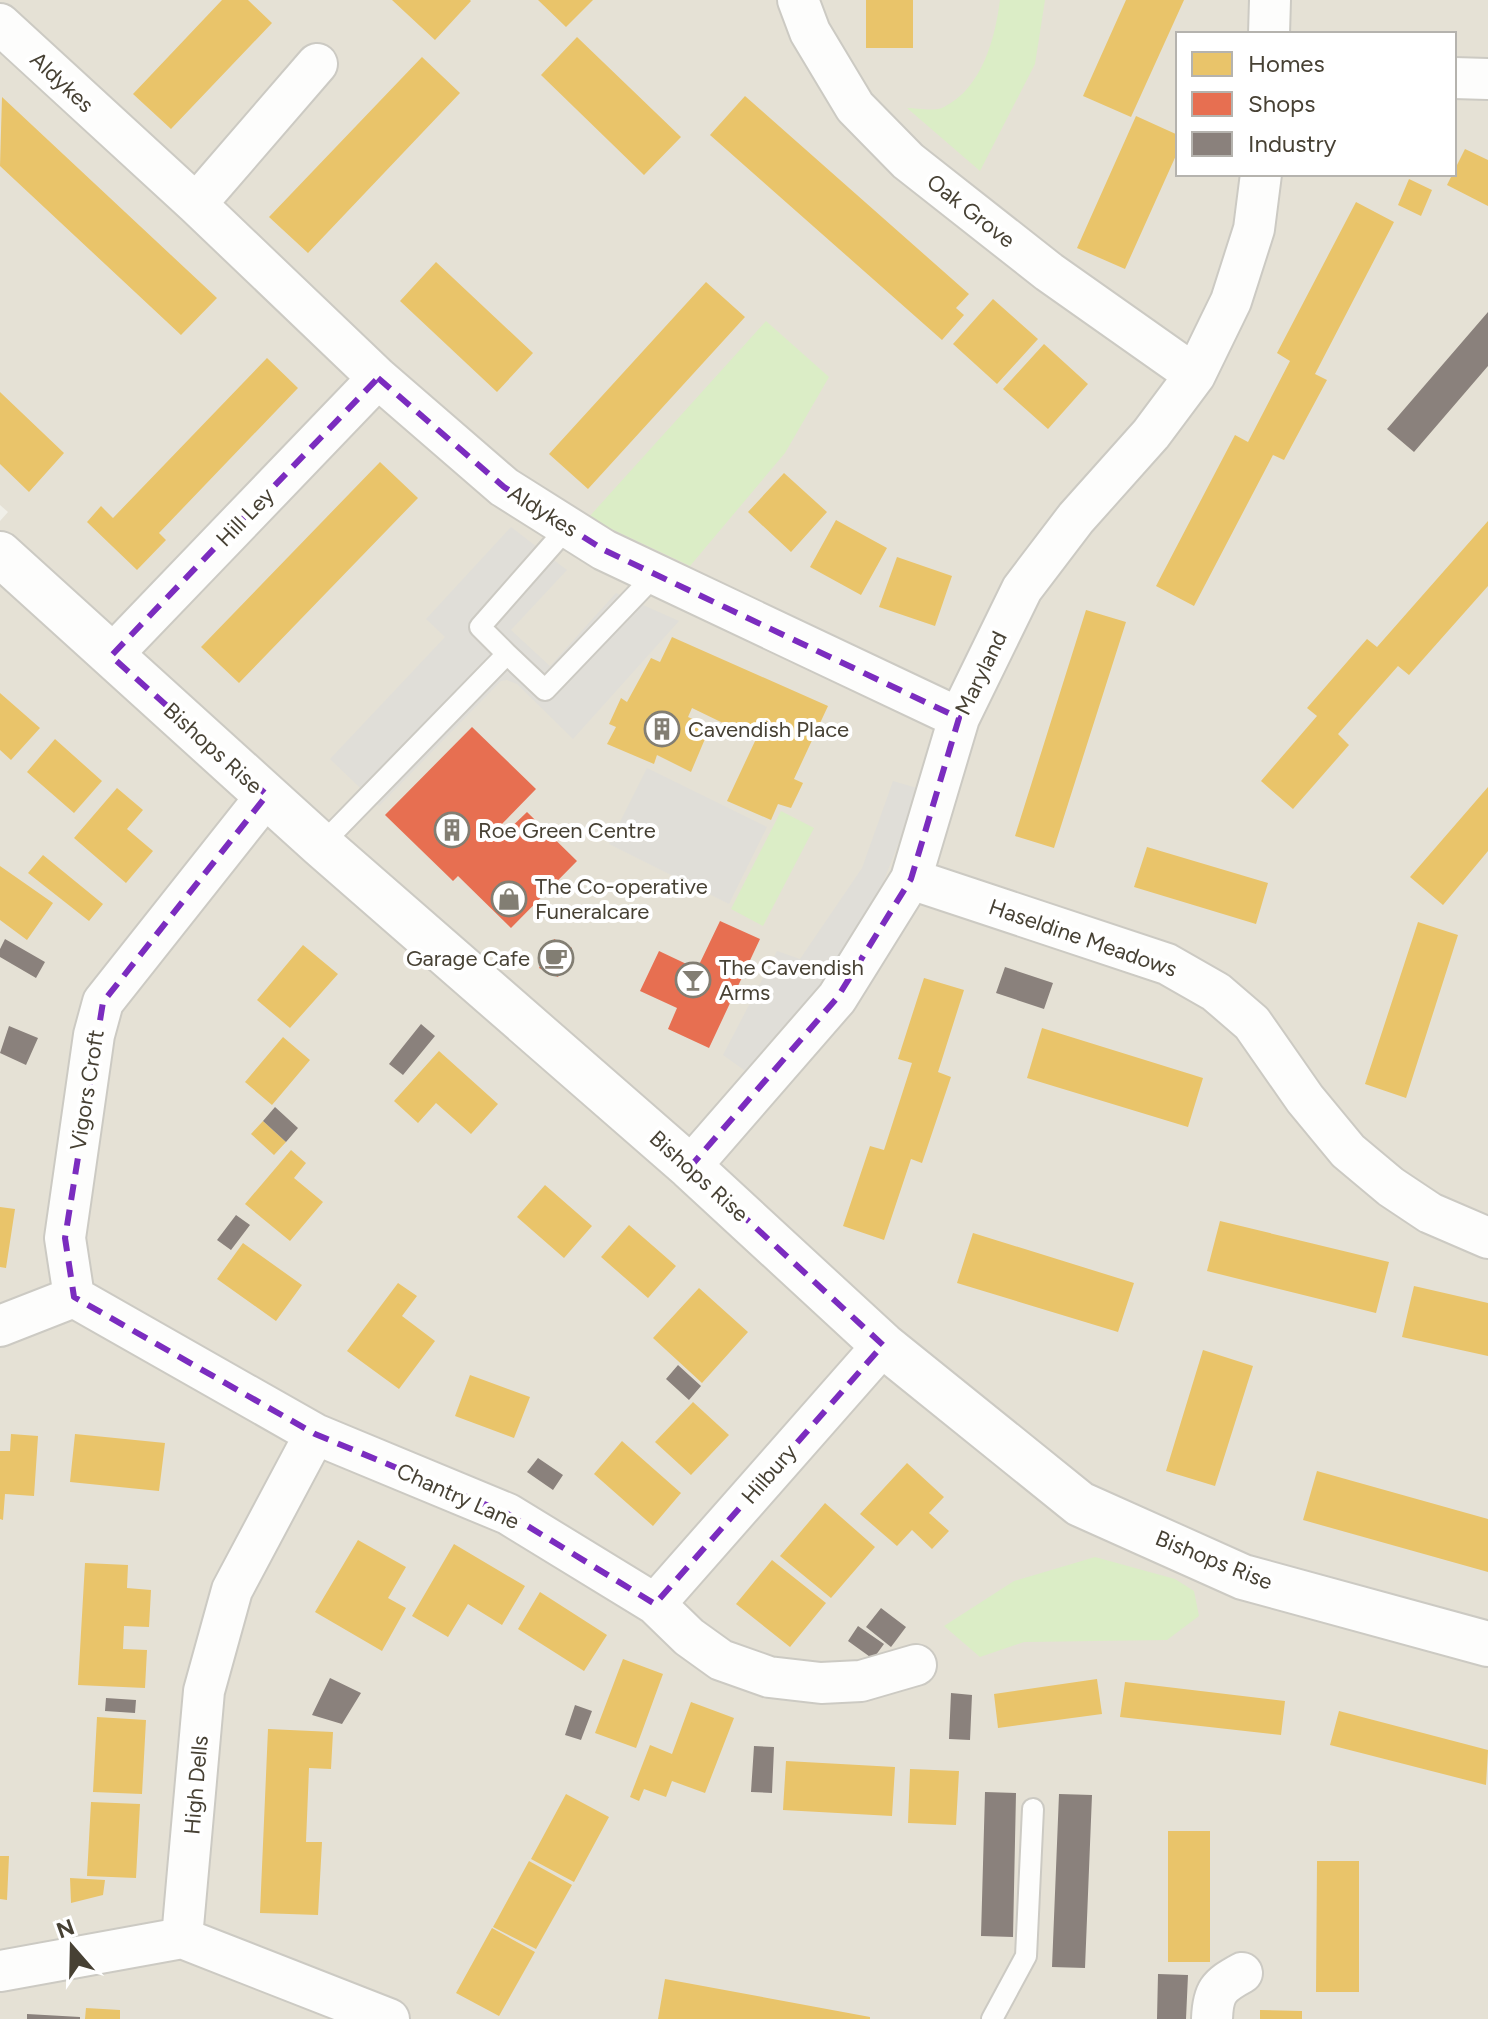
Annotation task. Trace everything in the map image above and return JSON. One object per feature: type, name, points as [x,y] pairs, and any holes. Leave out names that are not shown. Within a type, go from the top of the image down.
[{"type":"street","name":"Oak Grove","points":[[798,0],[810,32],[855,107],[908,161],[1049,272],[1195,375]]},
{"type":"street","points":[[1269,32],[1270,0]]},
{"type":"street","name":"Aldykes","points":[[0,24],[196,204],[378,378],[504,487],[604,550],[959,718]]},
{"type":"street","points":[[196,204],[317,64]]},
{"type":"street","points":[[1456,78],[1488,79]]},
{"type":"street","name":"Maryland","points":[[690,1167],[837,998],[911,879],[959,718],[1022,589],[1076,518],[1151,434],[1195,375],[1235,287],[1254,229],[1261,176]]},
{"type":"street","name":"Hill Ley","points":[[111,656],[378,378]]},
{"type":"street","name":"Bishops Rise","points":[[0,554],[321,845],[690,1167],[883,1345],[1080,1504],[1243,1577],[1488,1644]]},
{"type":"street","name":"Vigors Croft","points":[[74,1297],[65,1238],[94,1035],[103,1002],[267,795]]},
{"type":"street","name":"Haseldine Meadows","points":[[911,879],[1167,964],[1216,992],[1252,1023],[1305,1099],[1348,1151],[1391,1187],[1430,1213],[1488,1238]]},
{"type":"street","points":[[0,1326],[74,1297]]},
{"type":"street","name":"Chantry Lane","points":[[74,1297],[315,1434],[508,1514],[655,1604],[689,1637],[721,1660],[769,1677],[821,1683],[861,1681],[916,1665]]},
{"type":"street","name":"Hilbury","points":[[655,1604],[883,1345]]},
{"type":"street","name":"High Dells","points":[[182,1938],[204,1691],[232,1590],[315,1434]]},
{"type":"street","points":[[0,1971],[182,1938],[364,2015]]},
{"type":"street","points":[[1212,2019],[1213,1998],[1224,1983],[1242,1973]]},
{"type":"lane","points":[[568,527],[480,627],[545,690],[656,574]]},
{"type":"lane","points":[[321,845],[507,654]]},
{"type":"lane","points":[[992,2019],[1026,1956],[1033,1809]]},
{"type":"highlighted area","points":[[378,378],[504,487],[604,550],[959,718],[911,879],[837,998],[690,1167],[883,1345],[655,1604],[508,1514],[315,1434],[74,1297],[65,1238],[103,1002],[267,795],[111,656]]},
{"type":"shaded area","points":[[0,0],[1488,0],[1488,2019],[0,2019],[0,521],[8,512],[0,505]]},
{"type":"shaded area","points":[[511,527],[567,570],[511,630],[550,666],[616,593],[679,621],[573,739],[517,684],[501,681],[379,806],[330,759],[445,637],[426,619]]},
{"type":"shaded area","points":[[647,768],[767,827],[729,904],[609,844]]},
{"type":"shaded area","points":[[893,781],[920,789],[871,913],[831,980],[751,1075],[723,1055],[777,951],[800,959],[862,868]]},
{"type":"green space","points":[[1000,0],[1045,0],[1035,64],[980,171],[907,108],[931,110],[944,107],[968,88],[990,46]]},
{"type":"green space","points":[[766,321],[829,377],[785,453],[690,566],[588,518]]},
{"type":"green space","points":[[781,811],[814,828],[763,926],[731,909]]},
{"type":"green space","points":[[1095,1557],[1175,1579],[1194,1591],[1199,1616],[1167,1640],[1024,1642],[980,1657],[944,1626],[1014,1581]]},
{"type":"building: Homes","points":[[222,0],[248,0],[272,23],[171,129],[133,94]]},
{"type":"building: Homes","points":[[392,0],[470,0],[471,1],[435,40]]},
{"type":"building: Homes","points":[[538,0],[593,0],[566,27]]},
{"type":"building: Homes","points":[[866,0],[913,0],[913,48],[866,48]]},
{"type":"building: Homes","points":[[1126,0],[1184,0],[1131,117],[1083,96]]},
{"type":"building: Homes","points":[[577,37],[681,137],[644,175],[541,75]]},
{"type":"building: Homes","points":[[422,57],[460,93],[308,253],[269,217]]},
{"type":"building: Homes","points":[[745,96],[969,294],[956,308],[964,315],[942,340],[710,135]]},
{"type":"building: Homes","points":[[2,97],[217,298],[181,335],[0,166]]},
{"type":"building: Homes","points":[[1136,116],[1176,134],[1176,155],[1125,269],[1077,248]]},
{"type":"building: Homes","points":[[1465,149],[1488,160],[1488,206],[1447,185],[1452,176],[1456,176],[1456,167]]},
{"type":"building: Homes","points":[[1409,179],[1432,190],[1421,216],[1398,205]]},
{"type":"building: Homes","points":[[1356,202],[1394,222],[1315,374],[1327,380],[1284,460],[1273,455],[1194,606],[1156,586],[1235,435],[1248,442],[1290,361],[1277,353]]},
{"type":"building: Homes","points":[[436,262],[533,353],[497,392],[400,301]]},
{"type":"building: Homes","points":[[706,282],[745,317],[588,489],[549,454]]},
{"type":"building: Homes","points":[[993,299],[1038,339],[997,384],[953,344]]},
{"type":"building: Homes","points":[[1044,344],[1088,384],[1048,429],[1003,389]]},
{"type":"building: Homes","points":[[267,358],[298,388],[159,533],[166,540],[137,570],[87,522],[101,506],[113,518]]},
{"type":"building: Homes","points":[[0,392],[64,453],[29,492],[0,464]]},
{"type":"building: Homes","points":[[380,462],[418,498],[239,683],[201,647]]},
{"type":"building: Homes","points":[[784,473],[827,512],[791,552],[748,512]]},
{"type":"building: Homes","points":[[836,520],[887,548],[861,595],[810,567]]},
{"type":"building: Homes","points":[[1488,521],[1488,586],[1409,675],[1398,666],[1338,734],[1349,745],[1293,809],[1261,781],[1317,716],[1307,708],[1367,639],[1377,647]]},
{"type":"building: Homes","points":[[897,557],[952,576],[935,626],[879,607]]},
{"type":"building: Homes","points":[[1086,610],[1126,622],[1054,848],[1015,836]]},
{"type":"building: Homes","name":"Cavendish Place","points":[[672,637],[828,706],[794,779],[803,783],[791,808],[778,804],[771,820],[727,801],[756,739],[692,708],[688,717],[710,727],[691,772],[657,755],[654,764],[607,744],[616,727],[609,724],[621,698],[627,702],[651,658],[660,662]]},
{"type":"building: Homes","points":[[0,693],[40,728],[11,760],[0,750]]},
{"type":"building: Homes","points":[[55,739],[102,781],[74,813],[27,772]]},
{"type":"building: Homes","points":[[1488,787],[1488,851],[1443,905],[1410,877]]},
{"type":"building: Homes","points":[[117,788],[143,810],[127,829],[153,851],[126,883],[74,838]]},
{"type":"building: Homes","points":[[1147,847],[1268,883],[1256,924],[1134,887]]},
{"type":"building: Homes","points":[[43,855],[103,904],[89,921],[28,873]]},
{"type":"building: Homes","points":[[0,866],[53,903],[27,940],[0,920]]},
{"type":"building: Homes","points":[[1418,922],[1458,935],[1406,1098],[1365,1084]]},
{"type":"building: Homes","points":[[303,945],[338,974],[290,1028],[257,1000]]},
{"type":"building: Homes","points":[[924,978],[964,990],[938,1072],[951,1077],[922,1163],[911,1159],[884,1240],[843,1226],[870,1146],[884,1150],[912,1063],[898,1059]]},
{"type":"building: Homes","points":[[1042,1028],[1203,1078],[1188,1127],[1027,1078]]},
{"type":"building: Homes","points":[[283,1037],[310,1060],[272,1105],[245,1082]]},
{"type":"building: Homes","points":[[439,1051],[498,1104],[471,1134],[436,1103],[418,1123],[394,1101]]},
{"type":"building: Homes","points":[[263,1121],[286,1142],[274,1155],[251,1134]]},
{"type":"building: Homes","points":[[291,1150],[306,1163],[294,1178],[323,1202],[290,1241],[245,1204]]},
{"type":"building: Homes","points":[[545,1185],[592,1226],[564,1258],[517,1217]]},
{"type":"building: Homes","points":[[0,1207],[15,1209],[6,1268],[0,1267]]},
{"type":"building: Homes","points":[[1220,1221],[1389,1262],[1376,1313],[1207,1271]]},
{"type":"building: Homes","points":[[629,1225],[676,1266],[648,1298],[601,1257]]},
{"type":"building: Homes","points":[[973,1233],[1134,1283],[1118,1332],[957,1283]]},
{"type":"building: Homes","points":[[243,1243],[302,1285],[276,1321],[217,1279]]},
{"type":"building: Homes","points":[[398,1283],[417,1296],[402,1316],[435,1341],[399,1389],[347,1351]]},
{"type":"building: Homes","points":[[1414,1286],[1488,1303],[1488,1356],[1402,1337]]},
{"type":"building: Homes","points":[[699,1288],[748,1332],[702,1383],[653,1338]]},
{"type":"building: Homes","points":[[1203,1350],[1253,1366],[1215,1486],[1166,1471]]},
{"type":"building: Homes","points":[[470,1375],[530,1397],[514,1438],[455,1416]]},
{"type":"building: Homes","points":[[693,1402],[729,1435],[691,1475],[655,1442]]},
{"type":"building: Homes","points":[[11,1434],[38,1436],[34,1496],[5,1494],[3,1520],[0,1519],[0,1451],[10,1451]]},
{"type":"building: Homes","points":[[75,1434],[165,1443],[159,1491],[70,1482]]},
{"type":"building: Homes","points":[[622,1441],[681,1493],[653,1526],[594,1474]]},
{"type":"building: Homes","points":[[907,1463],[944,1497],[929,1513],[949,1531],[932,1549],[912,1530],[897,1546],[860,1514]]},
{"type":"building: Homes","points":[[1317,1471],[1488,1519],[1488,1572],[1303,1520]]},
{"type":"building: Homes","points":[[825,1503],[875,1547],[831,1598],[780,1556]]},
{"type":"building: Homes","points":[[358,1540],[406,1567],[388,1598],[406,1608],[382,1651],[315,1612]]},
{"type":"building: Homes","points":[[454,1544],[525,1586],[502,1625],[468,1604],[448,1637],[412,1616]]},
{"type":"building: Homes","points":[[772,1560],[826,1603],[790,1647],[736,1604]]},
{"type":"building: Homes","points":[[85,1563],[128,1565],[127,1588],[151,1590],[149,1627],[124,1626],[123,1649],[147,1650],[145,1688],[78,1685]]},
{"type":"building: Homes","points":[[540,1592],[607,1635],[584,1671],[518,1629]]},
{"type":"building: Homes","points":[[623,1659],[663,1674],[636,1748],[595,1733]]},
{"type":"building: Homes","points":[[1097,1679],[1102,1714],[998,1728],[994,1694]]},
{"type":"building: Homes","points":[[1125,1682],[1285,1701],[1281,1735],[1120,1717]]},
{"type":"building: Homes","points":[[691,1702],[734,1718],[705,1793],[672,1781],[666,1797],[644,1789],[639,1801],[630,1797],[650,1745],[672,1754]]},
{"type":"building: Homes","points":[[1339,1711],[1488,1750],[1486,1785],[1330,1745]]},
{"type":"building: Homes","points":[[97,1717],[146,1720],[142,1794],[93,1792]]},
{"type":"building: Homes","points":[[268,1729],[333,1732],[331,1769],[309,1768],[306,1842],[322,1842],[318,1915],[260,1913]]},
{"type":"building: Homes","points":[[786,1761],[895,1767],[892,1816],[783,1810]]},
{"type":"building: Homes","points":[[910,1769],[959,1771],[956,1825],[908,1823]]},
{"type":"building: Homes","points":[[566,1794],[609,1817],[574,1882],[531,1859]]},
{"type":"building: Homes","points":[[91,1802],[140,1804],[136,1878],[87,1876]]},
{"type":"building: Homes","points":[[1168,1831],[1210,1831],[1210,1962],[1168,1962]]},
{"type":"building: Homes","points":[[0,1856],[9,1856],[7,1900],[0,1899]]},
{"type":"building: Homes","points":[[529,1861],[572,1885],[536,1949],[493,1927]]},
{"type":"building: Homes","points":[[1317,1861],[1359,1861],[1359,1992],[1316,1992]]},
{"type":"building: Homes","points":[[70,1878],[105,1880],[103,1895],[71,1903]]},
{"type":"building: Homes","points":[[492,1928],[535,1952],[499,2016],[456,1993]]},
{"type":"building: Homes","points":[[665,1979],[870,2017],[870,2019],[658,2019]]},
{"type":"building: Homes","points":[[86,2008],[120,2010],[120,2019],[85,2019]]},
{"type":"building: Homes","points":[[1260,2010],[1302,2011],[1302,2019],[1260,2019]]},
{"type":"building: Shops","name":"Roe Green Centre","points":[[472,727],[536,789],[499,827],[505,833],[527,812],[577,861],[511,928],[458,876],[453,881],[385,815]]},
{"type":"building: Shops","name":"The Cavendish Arms","points":[[720,921],[760,939],[709,1048],[668,1029],[677,1008],[640,991],[659,951],[697,969]]},
{"type":"building: Shops","name":"Garage Cafe","points":[[554,939],[572,948],[558,977],[539,968]]},
{"type":"building: Industry","points":[[1488,312],[1488,366],[1414,452],[1387,429]]},
{"type":"building: Industry","points":[[5,939],[45,962],[36,978],[0,957]]},
{"type":"building: Industry","points":[[1005,967],[1053,983],[1044,1009],[996,993]]},
{"type":"building: Industry","points":[[421,1024],[435,1036],[403,1075],[389,1064]]},
{"type":"building: Industry","points":[[9,1026],[38,1038],[26,1065],[0,1053]]},
{"type":"building: Industry","points":[[275,1107],[298,1128],[286,1142],[263,1121]]},
{"type":"building: Industry","points":[[236,1215],[250,1225],[231,1250],[217,1240]]},
{"type":"building: Industry","points":[[678,1365],[701,1386],[689,1400],[666,1379]]},
{"type":"building: Industry","points":[[538,1458],[563,1475],[553,1490],[527,1472]]},
{"type":"building: Industry","points":[[881,1608],[906,1627],[891,1647],[866,1627]]},
{"type":"building: Industry","points":[[858,1626],[884,1644],[873,1659],[848,1641]]},
{"type":"building: Industry","points":[[330,1678],[361,1693],[342,1724],[312,1715]]},
{"type":"building: Industry","points":[[951,1693],[972,1695],[970,1740],[949,1739]]},
{"type":"building: Industry","points":[[106,1698],[136,1700],[135,1713],[105,1711]]},
{"type":"building: Industry","points":[[575,1705],[592,1711],[581,1740],[565,1735]]},
{"type":"building: Industry","points":[[754,1746],[774,1747],[772,1793],[751,1792]]},
{"type":"building: Industry","points":[[985,1792],[1016,1793],[1013,1937],[981,1936]]},
{"type":"building: Industry","points":[[1059,1794],[1092,1795],[1085,1968],[1052,1967]]},
{"type":"building: Industry","points":[[1158,1974],[1188,1975],[1186,2019],[1157,2019]]},
{"type":"building: Industry","points":[[27,2014],[80,2017],[80,2019],[27,2019]]},
{"type":"place","name":"Cavendish Place","points":[[662,729]]},
{"type":"place","name":"Roe Green Centre","points":[[452,830]]},
{"type":"place","name":"The Co-operative Funeralcare","points":[[509,899]]},
{"type":"place","name":"Garage Cafe","points":[[556,958]]},
{"type":"place","name":"The Cavendish Arms","points":[[693,980]]}]
